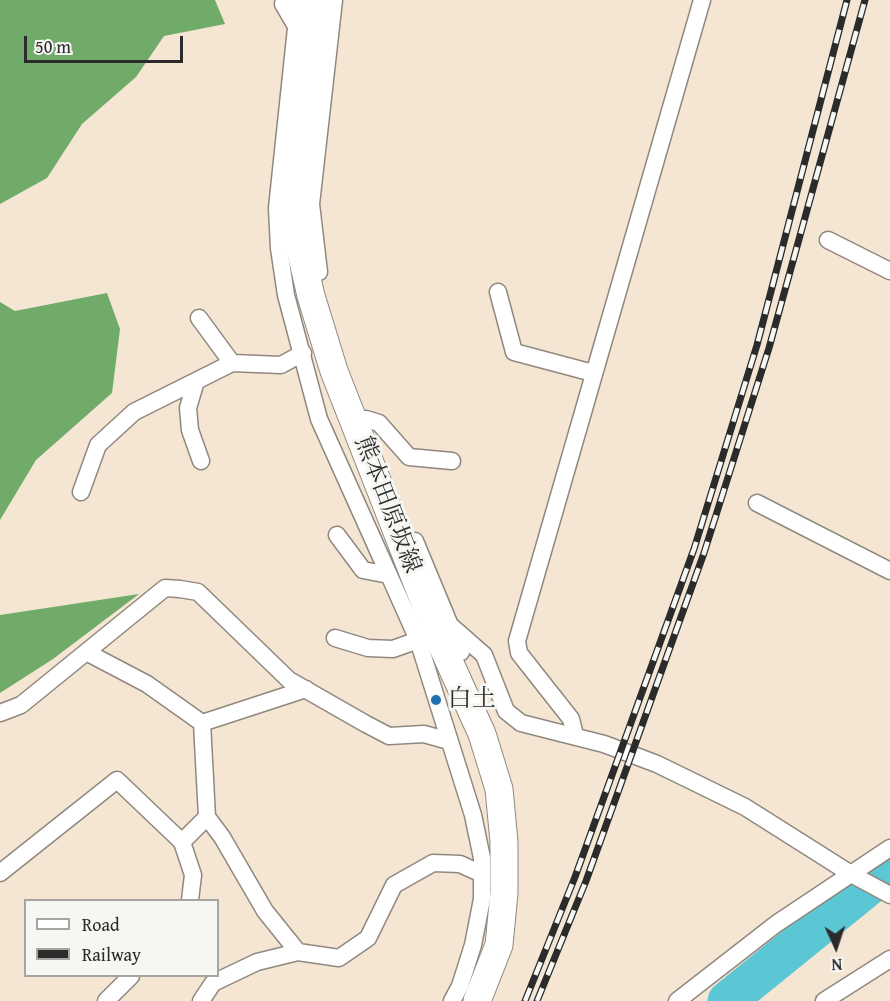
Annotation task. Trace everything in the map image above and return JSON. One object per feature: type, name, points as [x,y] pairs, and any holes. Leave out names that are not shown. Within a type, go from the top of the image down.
[{"type":"main road","name":"熊本田原坂線","points":[[319,0],[306,31],[297,183],[299,244],[311,296],[334,371],[439,641],[482,734],[499,789],[504,842],[504,893],[499,945],[477,1001]]},
{"type":"street","points":[[284,0],[283,4],[306,31]]},
{"type":"street","points":[[299,0],[306,31],[277,208],[279,248],[286,296],[320,418],[389,575],[439,641]]},
{"type":"street","points":[[334,0],[311,204],[315,252],[325,306],[366,419],[439,641],[449,741],[473,815],[482,858],[482,899],[473,945],[460,986],[452,1001]]},
{"type":"street","points":[[575,735],[571,719],[519,653],[517,641],[702,0]]},
{"type":"street","points":[[828,240],[890,271]]},
{"type":"street","points":[[498,292],[514,352],[593,373]]},
{"type":"street","points":[[199,318],[232,363]]},
{"type":"street","points":[[81,492],[98,445],[134,412],[232,363],[281,364],[303,353]]},
{"type":"street","points":[[196,381],[188,408],[190,430],[201,461]]},
{"type":"street","points":[[366,419],[379,423],[409,457],[452,461]]},
{"type":"street","points":[[757,503],[890,571]]},
{"type":"street","points":[[337,536],[363,570],[389,575]]},
{"type":"street","points":[[0,713],[21,705],[88,653],[165,588],[198,592],[289,680],[389,736],[424,734],[449,741]]},
{"type":"street","points":[[335,638],[368,648],[393,648],[439,641],[484,655],[506,711],[520,723],[575,735],[657,764],[745,807],[851,874],[890,895]]},
{"type":"street","points":[[88,653],[147,684],[202,723]]},
{"type":"street","points":[[202,723],[306,689]]},
{"type":"street","points":[[202,723],[207,817],[222,837],[265,911],[298,952]]},
{"type":"street","points":[[0,873],[117,780],[182,842],[193,875],[190,899]]},
{"type":"street","points":[[182,842],[207,817]]},
{"type":"street","points":[[677,1001],[776,924],[890,848]]},
{"type":"street","points":[[201,1001],[213,983],[257,962],[298,952],[339,958],[368,938],[394,885],[433,863],[460,864],[482,874]]},
{"type":"street","points":[[824,1001],[890,959]]},
{"type":"street","points":[[106,1001],[129,977]]},
{"type":"green space","points":[[0,0],[215,0],[225,24],[164,36],[136,77],[82,124],[47,178],[0,204]]},
{"type":"green space","points":[[107,293],[120,329],[112,393],[36,460],[0,520],[0,302],[15,311]]},
{"type":"green space","points":[[139,594],[53,659],[0,693],[0,615]]},
{"type":"waterway","points":[[727,1001],[890,869]]},
{"type":"railway","points":[[525,1001],[575,877],[694,549],[757,345],[847,0]]},
{"type":"railway","points":[[537,1001],[586,881],[704,553],[769,348],[865,0]]},
{"type":"place","name":"白土","points":[[436,700]]}]
